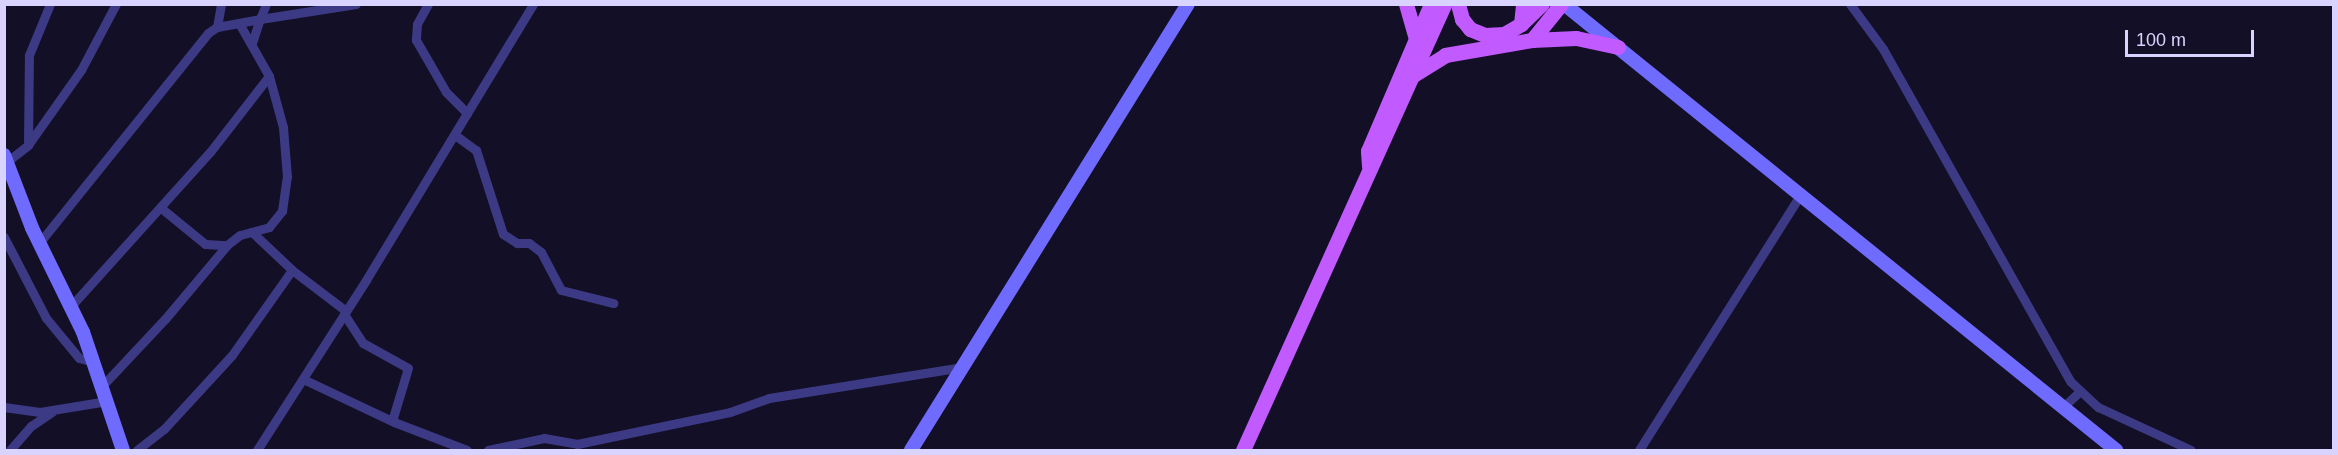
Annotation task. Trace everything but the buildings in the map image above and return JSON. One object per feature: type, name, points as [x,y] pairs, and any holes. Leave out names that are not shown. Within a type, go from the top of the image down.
[{"type":"main road","points":[[1406,4],[1416,39]]},
{"type":"main road","points":[[1369,166],[1368,151],[1431,4]]},
{"type":"main road","points":[[1243,450],[1369,166],[1379,154],[1444,4]]},
{"type":"main road","points":[[1458,4],[1466,24],[1485,34],[1504,34],[1521,24],[1542,4]]},
{"type":"main road","points":[[1521,24],[1523,4]]},
{"type":"main road","points":[[1532,40],[1563,4]]},
{"type":"main road","points":[[1412,76],[1444,55],[1532,40],[1576,38],[1618,47]]},
{"type":"street","points":[[28,145],[29,55],[50,4]]},
{"type":"street","points":[[116,4],[64,98],[28,145],[6,160],[40,242],[72,305],[94,362],[123,450]]},
{"type":"street","points":[[40,242],[148,103],[217,27],[221,4]]},
{"type":"street","points":[[252,43],[266,4]]},
{"type":"street","points":[[217,27],[356,4]]},
{"type":"street","points":[[428,4],[417,24],[416,40],[446,92],[467,113]]},
{"type":"street","points":[[257,450],[345,313],[533,4]]},
{"type":"street","points":[[911,450],[1188,4]]},
{"type":"street","points":[[1563,4],[2116,450]]},
{"type":"street","points":[[1850,4],[1883,49],[2060,366],[2079,392],[2098,407],[2191,450]]},
{"type":"street","points":[[161,208],[205,244],[226,244],[274,223],[286,192],[286,144],[269,76],[240,25]]},
{"type":"street","points":[[72,305],[161,208],[269,76]]},
{"type":"street","points":[[455,135],[476,150],[502,234],[517,243],[529,243],[541,252],[561,290],[613,303]]},
{"type":"street","points":[[1639,450],[1800,195]]},
{"type":"street","points":[[252,232],[292,270],[345,313],[363,343],[408,368],[392,421]]},
{"type":"street","points":[[4,237],[46,318],[79,358],[94,362]]},
{"type":"street","points":[[102,386],[165,319],[226,244]]},
{"type":"street","points":[[137,450],[164,429],[232,355],[292,270]]},
{"type":"street","points":[[488,450],[544,438],[577,444],[730,412],[769,398],[963,367]]},
{"type":"street","points":[[303,379],[392,421],[467,450]]},
{"type":"street","points":[[2063,407],[2079,392]]},
{"type":"street","points":[[4,408],[40,412],[107,401]]},
{"type":"street","points":[[10,450],[31,426],[57,409]]}]
